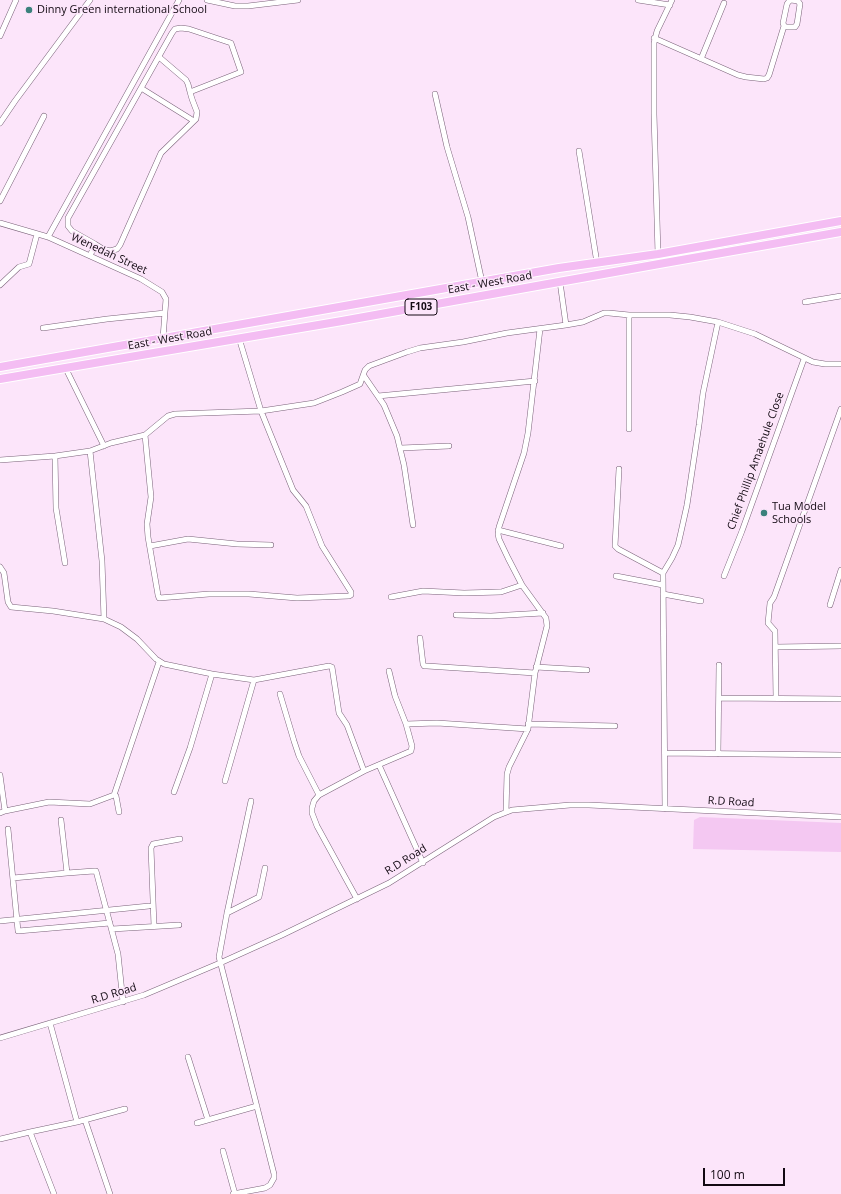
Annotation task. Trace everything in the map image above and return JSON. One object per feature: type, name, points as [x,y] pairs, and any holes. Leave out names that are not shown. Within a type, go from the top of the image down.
[{"type":"main road","name":"East - West Road","points":[[0,367],[559,268],[658,254],[841,221]]},
{"type":"main road","name":"East - West Road","points":[[0,379],[841,232]]},
{"type":"main road","points":[[339,308],[342,320]]},
{"type":"street","points":[[0,36],[16,0]]},
{"type":"street","points":[[0,123],[14,101],[90,0]]},
{"type":"street","points":[[48,237],[179,0]]},
{"type":"street","points":[[207,0],[235,6],[248,6],[298,0]]},
{"type":"street","points":[[638,0],[671,3],[654,38],[654,114],[658,254]]},
{"type":"street","points":[[654,38],[738,75],[756,79],[764,79],[769,75],[784,26],[783,24],[787,4],[790,0],[798,1],[800,4],[797,24],[795,27],[784,26]]},
{"type":"street","points":[[701,59],[724,3]]},
{"type":"street","points":[[159,57],[186,80],[197,115],[194,121],[160,153],[117,249],[110,251],[103,249],[72,231],[68,226],[68,218],[141,88],[175,29],[189,29],[232,43],[241,70],[240,73],[190,92]]},
{"type":"street","points":[[141,88],[194,121]]},
{"type":"street","points":[[435,94],[447,146],[468,217],[482,282]]},
{"type":"street","points":[[0,201],[44,116]]},
{"type":"street","points":[[579,151],[597,263]]},
{"type":"street","name":"Wenedah Street","points":[[0,223],[48,237],[141,279],[162,292],[166,298],[163,338]]},
{"type":"street","points":[[0,285],[19,267],[29,264],[37,234]]},
{"type":"street","points":[[90,256],[95,244]]},
{"type":"street","points":[[560,282],[566,326]]},
{"type":"street","points":[[805,302],[841,296]]},
{"type":"street","points":[[43,328],[165,313]]},
{"type":"street","points":[[0,460],[54,456],[90,451],[145,435],[171,415],[261,411],[319,402],[360,384],[365,370],[369,366],[420,348],[463,342],[507,333],[566,326],[583,322],[604,313],[690,317],[718,322],[754,334],[804,359],[818,364],[841,364]]},
{"type":"street","points":[[629,315],[629,429]]},
{"type":"street","points":[[665,809],[663,573],[675,551],[687,505],[703,392],[718,322]]},
{"type":"street","points":[[506,812],[507,774],[528,726],[536,667],[547,626],[546,618],[543,613],[522,585],[499,539],[498,530],[525,447],[530,424],[540,329]]},
{"type":"street","points":[[145,435],[151,497],[147,524],[159,598],[209,594],[249,594],[297,598],[351,595],[322,546],[306,506],[293,490],[261,411],[239,338]]},
{"type":"street","name":"Chief Phillip Amaehule Close","points":[[724,576],[804,359]]},
{"type":"street","points":[[65,368],[104,446]]},
{"type":"street","points":[[364,376],[378,396],[391,420],[401,448],[413,525]]},
{"type":"street","points":[[378,396],[534,381]]},
{"type":"street","points":[[776,698],[775,631],[768,623],[770,603],[774,597],[841,409]]},
{"type":"street","points":[[401,448],[449,446]]},
{"type":"street","points":[[90,451],[102,561],[104,619]]},
{"type":"street","points":[[54,456],[56,508],[65,563]]},
{"type":"street","points":[[619,470],[615,546],[616,548],[663,573]]},
{"type":"street","points":[[498,530],[561,546]]},
{"type":"street","points":[[150,546],[188,539],[237,544],[271,545]]},
{"type":"street","points":[[0,567],[4,573],[8,602],[11,607],[53,611],[104,619],[121,627],[133,636],[159,662],[212,674],[254,680],[329,666],[332,667],[339,713],[347,725],[364,771]]},
{"type":"street","points":[[830,605],[841,570]]},
{"type":"street","points":[[616,576],[663,585]]},
{"type":"street","points":[[391,597],[423,591],[464,593],[501,592],[522,585]]},
{"type":"street","points":[[663,594],[701,601]]},
{"type":"street","points":[[456,615],[491,616],[543,613]]},
{"type":"street","points":[[420,638],[424,666],[535,673]]},
{"type":"street","points":[[776,647],[841,646]]},
{"type":"street","points":[[119,812],[116,796],[114,795],[159,662]]},
{"type":"street","points":[[718,754],[719,665]]},
{"type":"street","points":[[536,667],[587,670]]},
{"type":"street","points":[[357,899],[317,826],[312,813],[312,808],[314,801],[319,795],[364,771],[411,751],[412,746],[406,724],[395,696],[389,670]]},
{"type":"street","points":[[174,792],[190,748],[212,674]]},
{"type":"street","points":[[225,781],[254,680]]},
{"type":"street","points":[[280,694],[299,756],[319,795]]},
{"type":"street","points":[[719,698],[841,699]]},
{"type":"street","points":[[406,724],[437,723],[528,726],[615,726]]},
{"type":"street","points":[[665,753],[841,755]]},
{"type":"street","points":[[379,765],[423,863]]},
{"type":"street","points":[[0,775],[2,812],[49,802],[90,804],[114,795]]},
{"type":"street","points":[[223,1151],[234,1194],[265,1188],[270,1185],[274,1178],[274,1174],[219,957],[227,912],[251,801]]},
{"type":"street","name":"R.D Road","points":[[0,1038],[144,995],[220,963],[282,935],[389,883],[494,817],[512,810],[581,805],[841,817]]},
{"type":"street","points":[[61,820],[67,873]]},
{"type":"street","points":[[8,828],[17,930],[19,932],[110,923]]},
{"type":"street","points":[[154,926],[150,848],[153,844],[180,839]]},
{"type":"street","points":[[227,912],[259,897],[266,868]]},
{"type":"street","points":[[13,878],[96,871],[118,954],[123,1002]]},
{"type":"street","points":[[0,921],[150,906]]},
{"type":"street","points":[[112,929],[179,925]]},
{"type":"street","points":[[50,1023],[77,1122]]},
{"type":"street","points":[[188,1057],[208,1120]]},
{"type":"street","points":[[197,1123],[257,1106]]},
{"type":"street","points":[[0,1139],[77,1122],[125,1108]]},
{"type":"street","points":[[85,1120],[110,1194]]},
{"type":"street","points":[[30,1132],[54,1194]]},
{"type":"shaded area","points":[[700,817],[841,823],[841,852],[693,849],[694,820]]},
{"type":"place","name":"Dinny Green international School","points":[[29,10]]},
{"type":"place","name":"Tua Model Schools","points":[[764,513]]}]
